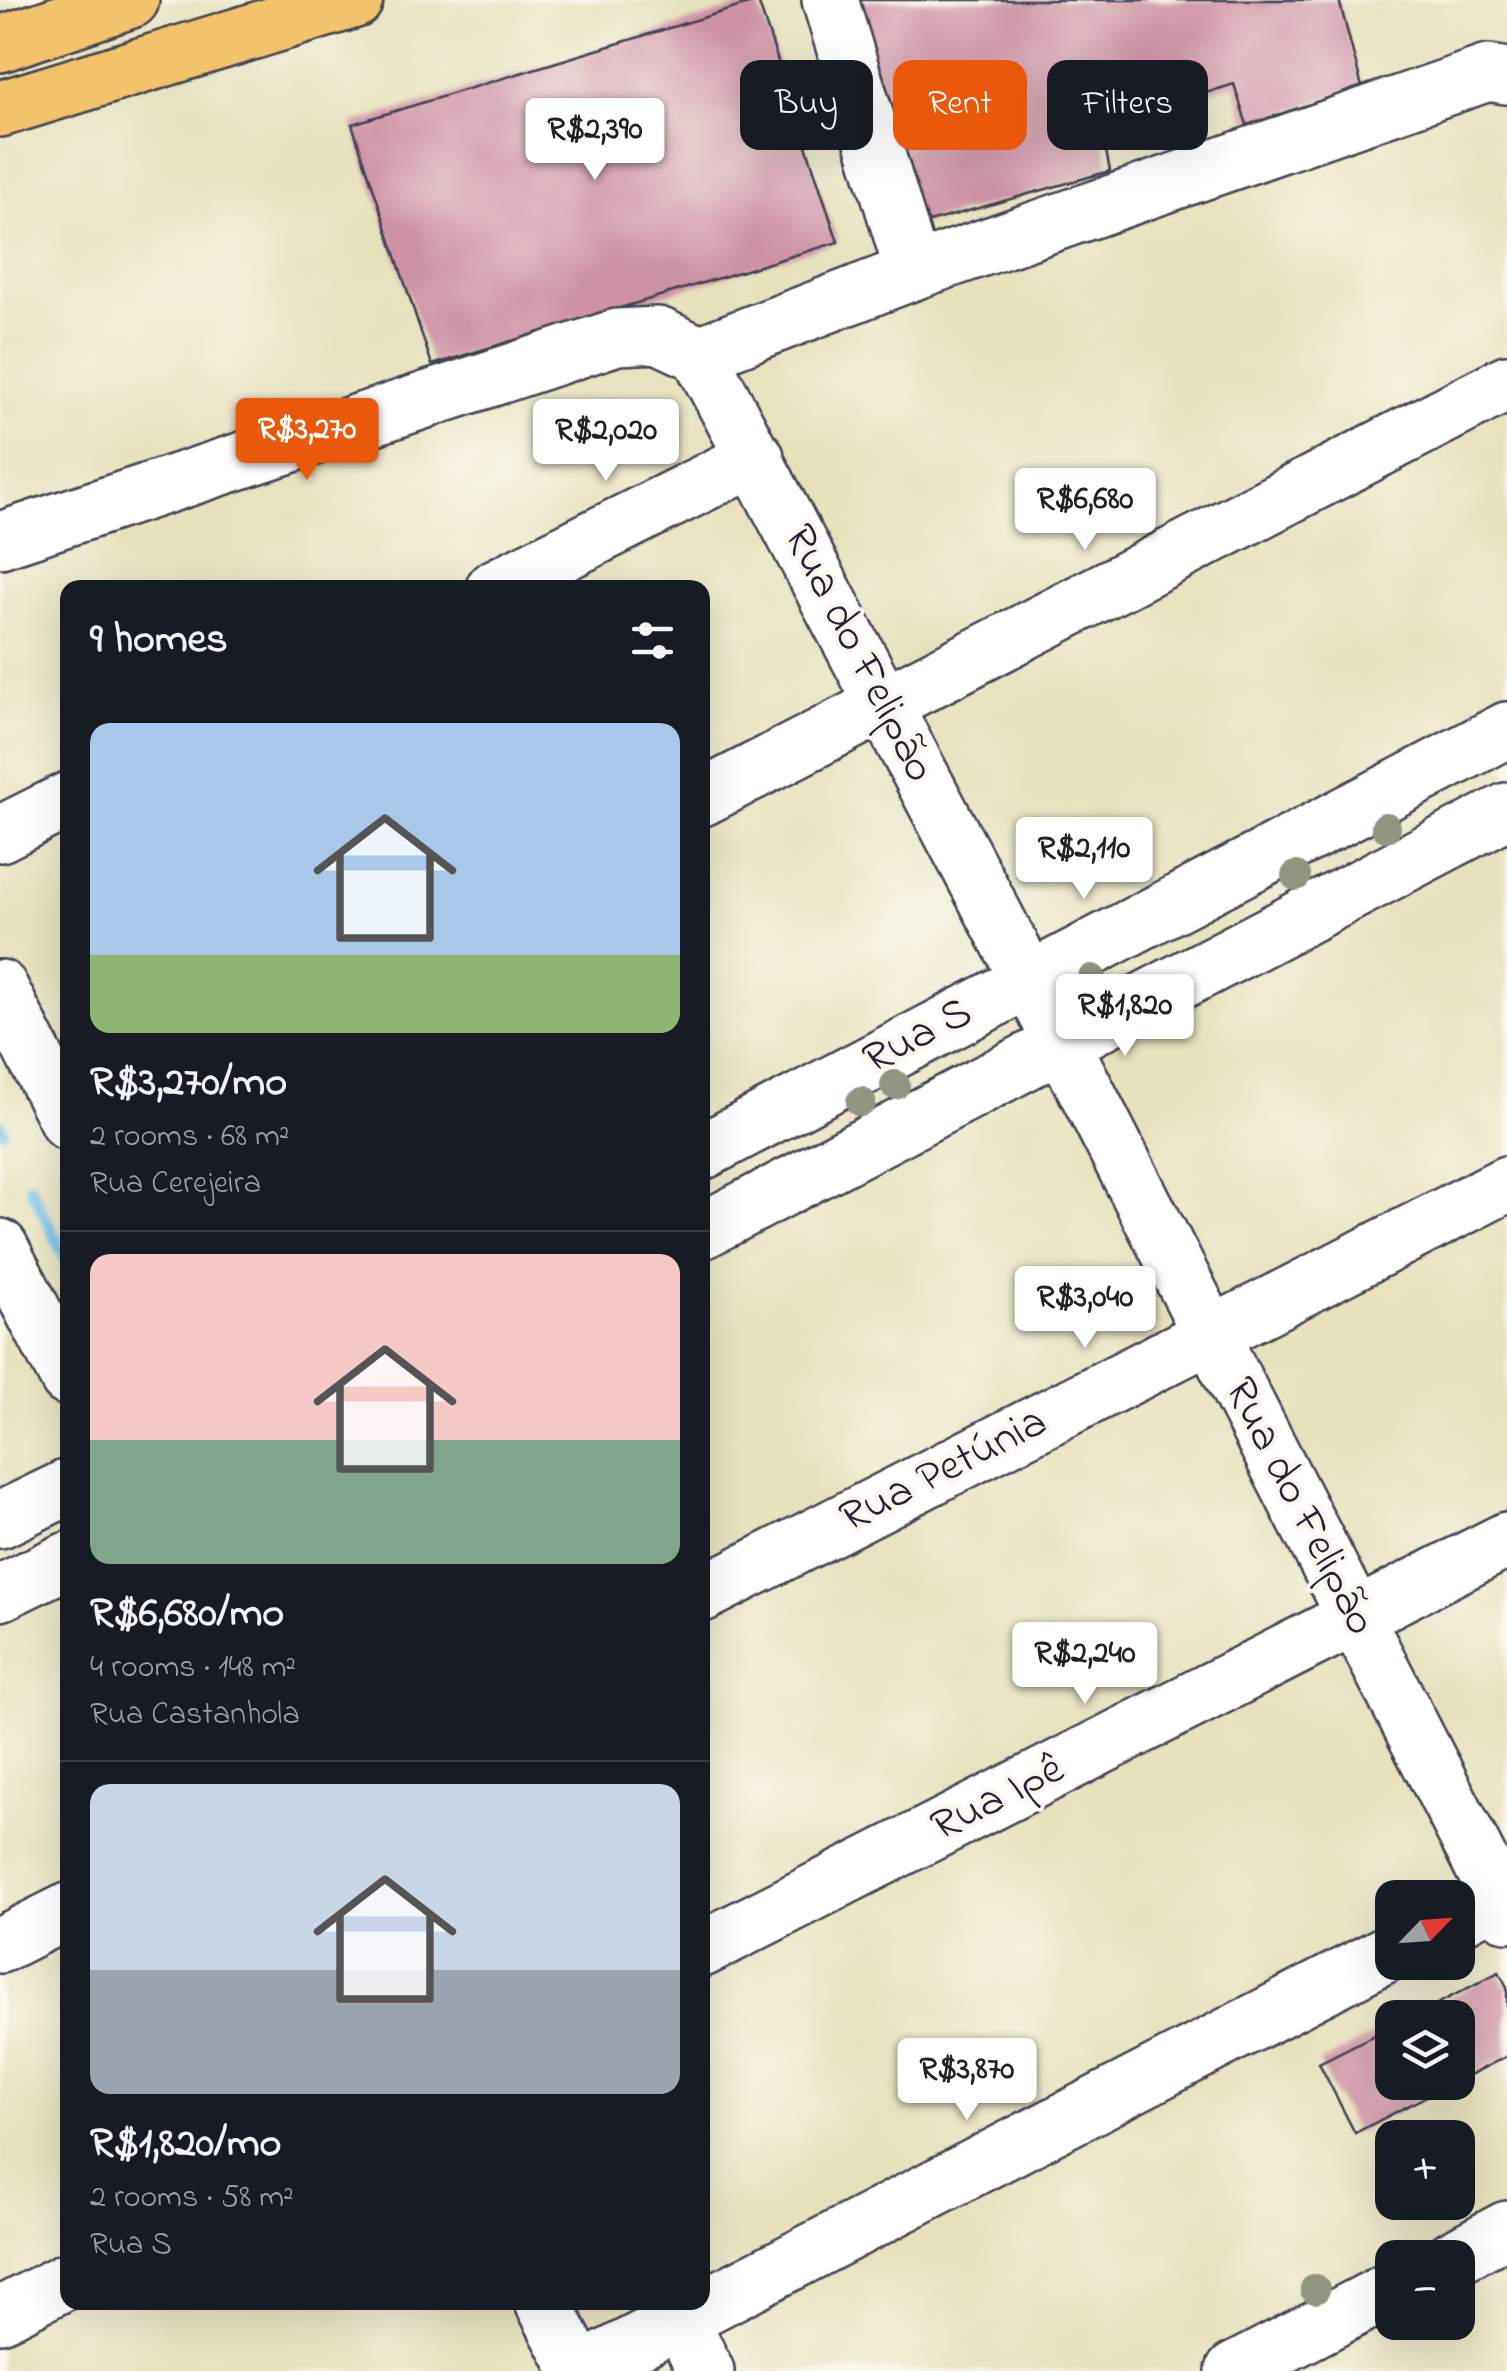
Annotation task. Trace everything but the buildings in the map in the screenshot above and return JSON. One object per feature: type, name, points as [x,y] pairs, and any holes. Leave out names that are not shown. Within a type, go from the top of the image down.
[{"type":"main road","points":[[0,44],[130,0]]},
{"type":"main road","points":[[0,109],[355,0]]},
{"type":"street","points":[[830,0],[913,272]]},
{"type":"street","points":[[0,540],[617,338],[658,335],[699,354],[913,272],[1488,73],[1507,76]]},
{"type":"street","name":"Rua do Felipão","points":[[699,354],[756,456],[1212,1334],[1355,1617],[1492,1905]]},
{"type":"street","points":[[710,794],[1507,383]]},
{"type":"street","points":[[510,580],[756,456]]},
{"type":"street","name":"Rua S","points":[[710,1148],[1507,730]]},
{"type":"street","points":[[0,834],[60,804]]},
{"type":"street","name":"Rua S","points":[[710,1226],[1507,811]]},
{"type":"street","points":[[0,988],[60,1106]]},
{"type":"street","name":"Rua Petúnia","points":[[710,1590],[1507,1184]]},
{"type":"street","points":[[0,1247],[60,1363]]},
{"type":"street","points":[[0,1520],[60,1491]]},
{"type":"street","name":"Rua Ipê","points":[[710,1945],[1507,1540]]},
{"type":"street","points":[[0,1593],[60,1564]]},
{"type":"street","points":[[0,1946],[60,1915]]},
{"type":"street","points":[[710,2293],[1375,1961]]},
{"type":"street","points":[[1475,2247],[1507,2230]]},
{"type":"street","points":[[0,2315],[60,2284]]},
{"type":"street","points":[[1234,2371],[1375,2298]]},
{"type":"street","points":[[547,2310],[580,2371],[675,2311],[706,2371]]},
{"type":"waterway","points":[[0,1124],[3,1131]]},
{"type":"waterway","points":[[30,1186],[60,1248]]}]
